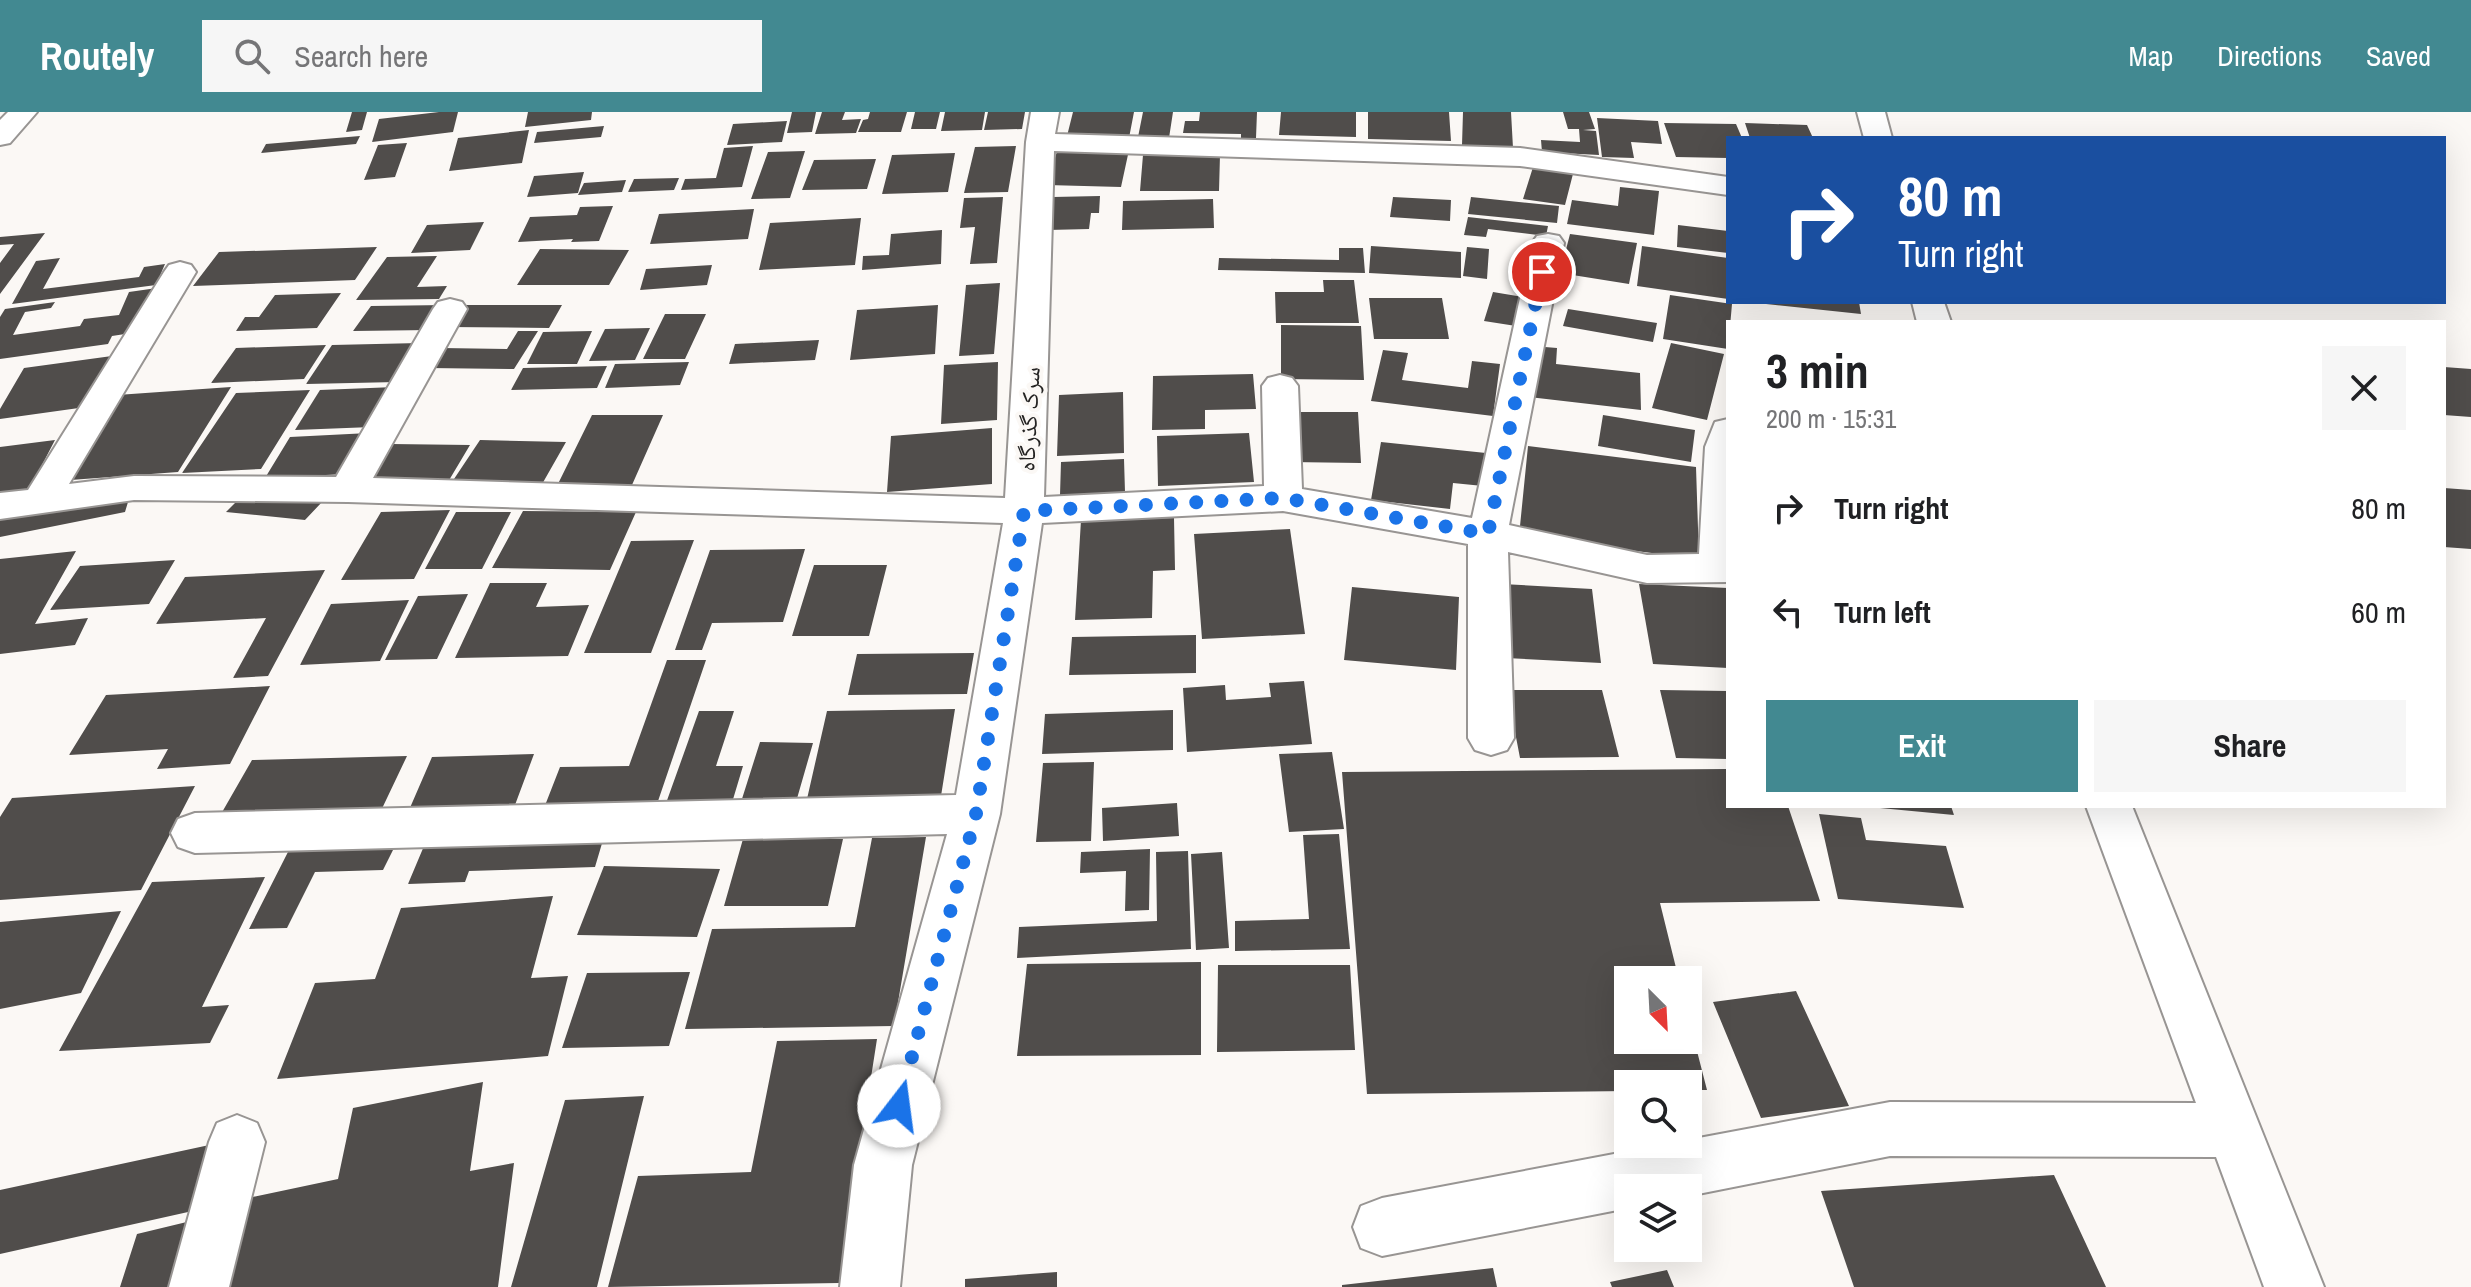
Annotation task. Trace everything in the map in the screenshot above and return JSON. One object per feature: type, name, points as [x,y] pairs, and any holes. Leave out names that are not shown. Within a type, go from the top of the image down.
[{"type":"street","points":[[0,137],[23,112]]},
{"type":"street","points":[[1871,112],[1877,136]]},
{"type":"street","points":[[1043,127],[1520,157],[1726,186]]},
{"type":"street","name":"سرک گذرگاه","points":[[870,1287],[883,1165],[976,814],[1024,511],[1043,127]]},
{"type":"street","points":[[1491,738],[1488,534],[1548,243]]},
{"type":"street","points":[[40,501],[180,272]]},
{"type":"street","points":[[348,490],[450,309]]},
{"type":"street","points":[[1280,386],[1283,498]]},
{"type":"street","points":[[0,506],[134,488],[348,490],[1024,511],[1283,498],[1488,534],[1647,569],[1723,568],[1723,447],[1726,437]]},
{"type":"street","points":[[2110,808],[2294,1287]]},
{"type":"street","points":[[195,833],[976,814]]},
{"type":"street","points":[[1382,1227],[1890,1129],[2234,1130]]},
{"type":"street","points":[[199,1287],[237,1142]]},
{"type":"building","points":[[352,112],[367,112],[362,130],[346,132]]},
{"type":"building","points":[[458,112],[453,132],[372,142],[379,119]]},
{"type":"building","points":[[528,112],[592,112],[591,120],[525,127]]},
{"type":"building","points":[[792,112],[816,112],[812,132],[787,133]]},
{"type":"building","points":[[822,112],[845,112],[842,120],[861,119],[856,133],[815,134]]},
{"type":"building","points":[[870,112],[907,112],[901,132],[858,132]]},
{"type":"building","points":[[915,112],[940,112],[936,129],[911,129]]},
{"type":"building","points":[[945,112],[985,112],[982,130],[941,131]]},
{"type":"building","points":[[988,112],[1025,112],[1022,129],[984,130]]},
{"type":"building","points":[[1073,112],[1134,112],[1129,138],[1067,136]]},
{"type":"building","points":[[1143,112],[1173,112],[1169,138],[1138,137]]},
{"type":"building","points":[[1200,112],[1257,112],[1256,138],[1241,138],[1241,134],[1183,133],[1185,121],[1199,121]]},
{"type":"building","points":[[1281,112],[1356,112],[1356,137],[1279,135]]},
{"type":"building","points":[[1368,112],[1449,112],[1451,141],[1368,139]]},
{"type":"building","points":[[1463,112],[1511,112],[1513,148],[1462,145]]},
{"type":"building","points":[[1563,112],[1589,112],[1595,129],[1583,130],[1596,131],[1599,155],[1542,152],[1541,140],[1580,142],[1579,129],[1568,129]]},
{"type":"building","points":[[1597,118],[1658,121],[1662,144],[1631,142],[1634,158],[1602,157]]},
{"type":"building","points":[[787,121],[782,142],[727,145],[733,124]]},
{"type":"building","points":[[1664,123],[1736,124],[1741,136],[1726,136],[1726,158],[1676,157]]},
{"type":"building","points":[[1745,123],[1807,125],[1812,136],[1749,136]]},
{"type":"building","points":[[604,126],[601,137],[534,143],[537,132]]},
{"type":"building","points":[[529,130],[522,163],[449,171],[458,138]]},
{"type":"building","points":[[360,136],[356,144],[261,153],[266,144]]},
{"type":"building","points":[[407,143],[395,177],[364,180],[378,145]]},
{"type":"building","points":[[753,146],[742,187],[681,190],[685,179],[716,178],[724,148]]},
{"type":"building","points":[[1016,146],[1008,192],[964,193],[975,147]]},
{"type":"building","points":[[1058,148],[1129,150],[1121,187],[1047,185]]},
{"type":"building","points":[[805,151],[790,198],[751,199],[768,152]]},
{"type":"building","points":[[955,153],[948,192],[882,194],[892,155]]},
{"type":"building","points":[[1143,155],[1220,155],[1219,191],[1140,191]]},
{"type":"building","points":[[876,159],[867,189],[802,190],[814,160]]},
{"type":"building","points":[[1534,164],[1574,170],[1565,205],[1523,199]]},
{"type":"building","points":[[584,172],[578,193],[527,197],[534,176]]},
{"type":"building","points":[[679,178],[674,190],[628,192],[634,179]]},
{"type":"building","points":[[626,180],[622,192],[578,195],[584,183]]},
{"type":"building","points":[[1620,187],[1659,191],[1654,235],[1567,224],[1572,200],[1618,206]]},
{"type":"building","points":[[1100,196],[1099,213],[1091,213],[1089,229],[1048,230],[1053,197]]},
{"type":"building","points":[[1003,197],[997,263],[970,264],[975,227],[960,228],[964,198]]},
{"type":"building","points":[[1393,197],[1451,200],[1450,221],[1390,217]]},
{"type":"building","points":[[1471,197],[1559,206],[1557,223],[1468,214]]},
{"type":"building","points":[[1213,199],[1214,228],[1122,230],[1123,201]]},
{"type":"building","points":[[613,206],[599,241],[518,242],[530,217],[577,215],[580,207]]},
{"type":"building","points":[[754,209],[748,239],[650,244],[659,214]]},
{"type":"building","points":[[1468,217],[1548,226],[1546,236],[1488,229],[1486,237],[1464,235]]},
{"type":"building","points":[[861,218],[855,265],[759,270],[770,223]]},
{"type":"building","points":[[484,222],[470,250],[411,253],[427,225]]},
{"type":"building","points":[[1678,225],[1726,231],[1726,253],[1677,247]]},
{"type":"building","points":[[942,230],[941,264],[862,270],[863,256],[889,255],[891,234]]},
{"type":"building","points":[[45,233],[0,294],[0,263],[14,244],[0,245],[0,237]]},
{"type":"building","points":[[1570,234],[1637,243],[1629,284],[1560,273]]},
{"type":"building","points":[[1371,246],[1461,252],[1461,278],[1369,273]]},
{"type":"building","points":[[1642,246],[1726,258],[1726,299],[1637,286]]},
{"type":"building","points":[[377,247],[355,280],[193,286],[219,252]]},
{"type":"building","points":[[1467,247],[1489,249],[1487,279],[1463,276]]},
{"type":"building","points":[[1339,248],[1363,248],[1365,273],[1218,270],[1219,258],[1339,260]]},
{"type":"building","points":[[540,249],[629,250],[609,285],[517,285]]},
{"type":"building","points":[[437,256],[417,287],[447,286],[439,299],[356,300],[387,257]]},
{"type":"building","points":[[60,258],[43,289],[139,277],[144,267],[165,264],[156,285],[12,304],[36,261]]},
{"type":"building","points":[[712,265],[707,285],[640,290],[646,269]]},
{"type":"building","points":[[1323,280],[1354,280],[1359,323],[1276,323],[1275,292],[1324,292]]},
{"type":"building","points":[[1000,283],[994,354],[959,356],[966,285]]},
{"type":"building","points":[[157,288],[138,332],[112,336],[108,344],[0,359],[0,317],[5,309],[55,302],[51,308],[25,312],[13,335],[80,326],[84,319],[119,315],[129,292]]},
{"type":"building","points":[[1493,292],[1523,297],[1516,326],[1484,321]]},
{"type":"building","points":[[341,293],[317,328],[236,331],[245,317],[259,317],[275,295]]},
{"type":"building","points":[[1670,295],[1732,304],[1731,320],[1726,320],[1726,349],[1663,339]]},
{"type":"building","points":[[1369,298],[1442,298],[1449,339],[1374,339]]},
{"type":"building","points":[[1766,304],[1859,304],[1861,314]]},
{"type":"building","points":[[446,305],[430,330],[353,331],[371,306]]},
{"type":"building","points":[[463,305],[562,305],[549,328],[448,327]]},
{"type":"building","points":[[938,305],[935,354],[850,360],[857,310]]},
{"type":"building","points":[[1568,309],[1657,323],[1653,342],[1563,326]]},
{"type":"building","points":[[665,314],[706,314],[685,359],[643,359]]},
{"type":"building","points":[[1281,325],[1361,326],[1364,380],[1281,379]]},
{"type":"building","points":[[650,328],[635,360],[589,361],[605,329]]},
{"type":"building","points":[[518,331],[538,331],[514,369],[428,368],[442,348],[507,349]]},
{"type":"building","points":[[592,331],[577,364],[527,364],[543,332]]},
{"type":"building","points":[[819,340],[815,360],[729,364],[735,344]]},
{"type":"building","points":[[420,343],[397,382],[306,384],[332,345]]},
{"type":"building","points":[[1671,343],[1724,354],[1707,420],[1652,408]]},
{"type":"building","points":[[326,345],[304,379],[211,383],[236,348]]},
{"type":"building","points":[[1533,346],[1557,348],[1556,364],[1640,373],[1641,410],[1529,397]]},
{"type":"building","points":[[1383,350],[1408,353],[1402,380],[1468,388],[1472,361],[1500,364],[1493,416],[1371,401]]},
{"type":"building","points":[[112,356],[86,407],[0,419],[0,409],[24,368]]},
{"type":"building","points":[[689,362],[680,385],[605,388],[615,364]]},
{"type":"building","points":[[998,362],[997,420],[941,424],[944,365]]},
{"type":"building","points":[[607,366],[597,388],[511,390],[523,368]]},
{"type":"building","points":[[2446,367],[2471,369],[2471,417],[2446,415]]},
{"type":"building","points":[[1253,374],[1256,409],[1205,410],[1205,429],[1152,430],[1153,376]]},
{"type":"building","points":[[231,387],[178,472],[57,481],[117,395]]},
{"type":"building","points":[[395,387],[372,427],[295,430],[320,390]]},
{"type":"building","points":[[310,390],[261,469],[182,473],[236,393]]},
{"type":"building","points":[[1123,392],[1124,453],[1057,456],[1059,395]]},
{"type":"building","points":[[1289,412],[1358,412],[1361,463],[1290,462]]},
{"type":"building","points":[[592,415],[663,415],[628,494],[553,494]]},
{"type":"building","points":[[1603,415],[1695,430],[1691,462],[1598,446]]},
{"type":"building","points":[[992,428],[992,484],[887,492],[891,436]]},
{"type":"building","points":[[369,433],[346,474],[265,478],[290,437]]},
{"type":"building","points":[[1249,433],[1254,482],[1158,486],[1157,436]]},
{"type":"building","points":[[55,440],[29,490],[0,494],[0,447]]},
{"type":"building","points":[[480,440],[566,442],[537,493],[446,491]]},
{"type":"building","points":[[1381,442],[1486,453],[1483,486],[1453,483],[1450,509],[1371,500]]},
{"type":"building","points":[[391,444],[470,445],[445,487],[363,486]]},
{"type":"building","points":[[1528,446],[1696,467],[1699,559],[1519,536]]},
{"type":"building","points":[[1124,459],[1125,492],[1060,495],[1061,462]]},
{"type":"building","points":[[2446,488],[2471,490],[2471,549],[2446,547]]},
{"type":"building","points":[[131,492],[125,512],[0,537],[0,518]]},
{"type":"building","points":[[244,494],[322,502],[305,520],[226,512]]},
{"type":"building","points":[[450,510],[414,579],[341,580],[381,512]]},
{"type":"building","points":[[523,511],[636,512],[610,570],[492,568]]},
{"type":"building","points":[[456,512],[511,512],[482,569],[425,569]]},
{"type":"building","points":[[1174,518],[1175,570],[1153,571],[1152,618],[1075,620],[1081,520]]},
{"type":"building","points":[[1290,529],[1305,634],[1202,639],[1194,534]]},
{"type":"building","points":[[694,540],[651,653],[584,653],[631,541]]},
{"type":"building","points":[[805,549],[783,622],[712,623],[702,650],[675,650],[710,550]]},
{"type":"building","points":[[76,551],[35,624],[88,618],[75,645],[0,654],[0,559]]},
{"type":"building","points":[[175,560],[149,604],[50,610],[80,566]]},
{"type":"building","points":[[814,565],[887,565],[869,636],[792,636]]},
{"type":"building","points":[[325,570],[268,676],[233,678],[266,618],[156,624],[185,577]]},
{"type":"building","points":[[490,583],[547,583],[536,607],[589,605],[568,656],[455,658]]},
{"type":"building","points":[[1502,584],[1592,589],[1601,663],[1506,658]]},
{"type":"building","points":[[1639,584],[1726,588],[1726,668],[1653,664]]},
{"type":"building","points":[[1352,587],[1459,597],[1456,670],[1344,660]]},
{"type":"building","points":[[468,594],[437,659],[385,660],[418,596]]},
{"type":"building","points":[[409,600],[380,661],[300,665],[331,604]]},
{"type":"building","points":[[1196,635],[1196,673],[1069,675],[1072,637]]},
{"type":"building","points":[[974,653],[967,694],[848,695],[857,654]]},
{"type":"building","points":[[667,660],[706,660],[656,807],[544,808],[560,767],[629,766]]},
{"type":"building","points":[[1304,681],[1312,744],[1187,752],[1183,688],[1225,685],[1226,700],[1271,697],[1269,683]]},
{"type":"building","points":[[270,686],[230,764],[157,769],[168,749],[69,755],[106,695]]},
{"type":"building","points":[[1507,690],[1602,690],[1619,757],[1520,758]]},
{"type":"building","points":[[1660,690],[1726,691],[1726,759],[1676,758]]},
{"type":"building","points":[[955,709],[941,796],[807,799],[827,711]]},
{"type":"building","points":[[1173,710],[1173,750],[1042,754],[1045,714]]},
{"type":"building","points":[[699,711],[734,711],[716,766],[743,766],[731,806],[665,806]]},
{"type":"building","points":[[760,742],[813,743],[796,802],[741,802]]},
{"type":"building","points":[[1332,752],[1344,829],[1289,832],[1279,754]]},
{"type":"building","points":[[534,754],[512,813],[406,817],[432,757]]},
{"type":"building","points":[[407,756],[378,817],[217,821],[252,760]]},
{"type":"building","points":[[1094,762],[1091,841],[1036,842],[1043,763]]},
{"type":"building","points":[[1726,769],[1726,808],[1789,808],[1820,901],[1660,903],[1676,966],[1614,966],[1614,1054],[1698,1054],[1702,1070],[1614,1070],[1614,1091],[1367,1094],[1342,772]]},
{"type":"building","points":[[195,786],[141,890],[0,900],[0,817],[12,798]]},
{"type":"building","points":[[1177,803],[1179,836],[1103,841],[1102,808]]},
{"type":"building","points":[[1880,808],[1952,808],[1954,815]]},
{"type":"building","points":[[1819,814],[1861,818],[1866,840],[1946,846],[1964,908],[1838,899]]},
{"type":"building","points":[[1339,834],[1350,949],[1235,951],[1235,921],[1309,919],[1303,835]]},
{"type":"building","points":[[926,837],[894,1026],[685,1029],[712,929],[855,927],[872,838]]},
{"type":"building","points":[[743,839],[843,839],[828,906],[724,906]]},
{"type":"building","points":[[603,840],[595,867],[469,871],[465,882],[408,884],[424,846]]},
{"type":"building","points":[[395,846],[383,870],[315,872],[287,928],[249,929],[290,848]]},
{"type":"building","points":[[1150,849],[1149,910],[1125,911],[1126,871],[1080,873],[1081,852]]},
{"type":"building","points":[[1188,851],[1191,949],[1017,958],[1019,927],[1157,921],[1156,852]]},
{"type":"building","points":[[1222,852],[1229,948],[1196,950],[1191,854]]},
{"type":"building","points":[[604,866],[720,869],[697,937],[577,935]]},
{"type":"building","points":[[265,877],[202,1007],[229,1005],[210,1043],[59,1051],[152,882]]},
{"type":"building","points":[[553,896],[531,978],[568,976],[548,1056],[277,1079],[315,983],[375,979],[401,908]]},
{"type":"building","points":[[121,911],[81,993],[0,1009],[0,922]]},
{"type":"building","points":[[1201,962],[1201,1055],[1017,1056],[1027,964]]},
{"type":"building","points":[[1218,965],[1350,965],[1355,1050],[1217,1052]]},
{"type":"building","points":[[690,972],[669,1046],[562,1048],[587,973]]},
{"type":"building","points":[[1796,991],[1849,1106],[1761,1118],[1713,1002]]},
{"type":"building","points":[[877,1039],[839,1283],[608,1287],[638,1176],[751,1172],[777,1041]]},
{"type":"building","points":[[1702,1071],[1707,1090],[1702,1090]]},
{"type":"building","points":[[483,1082],[470,1171],[514,1163],[498,1287],[220,1287],[243,1199],[338,1179],[353,1108]]},
{"type":"building","points":[[644,1096],[597,1287],[511,1287],[565,1100]]},
{"type":"building","points":[[214,1144],[197,1210],[0,1254],[0,1190]]},
{"type":"building","points":[[2054,1175],[2106,1287],[1854,1287],[1821,1191]]},
{"type":"building","points":[[195,1220],[174,1287],[120,1287],[137,1234]]},
{"type":"building","points":[[1493,1268],[1497,1287],[1342,1287],[1342,1285]]},
{"type":"building","points":[[1667,1270],[1674,1287],[1612,1287],[1610,1282]]},
{"type":"building","points":[[1057,1272],[1057,1287],[965,1287],[965,1279]]},
{"type":"route","points":[[899,1106],[976,814],[1024,511],[1283,498],[1488,534],[1542,272]]}]
